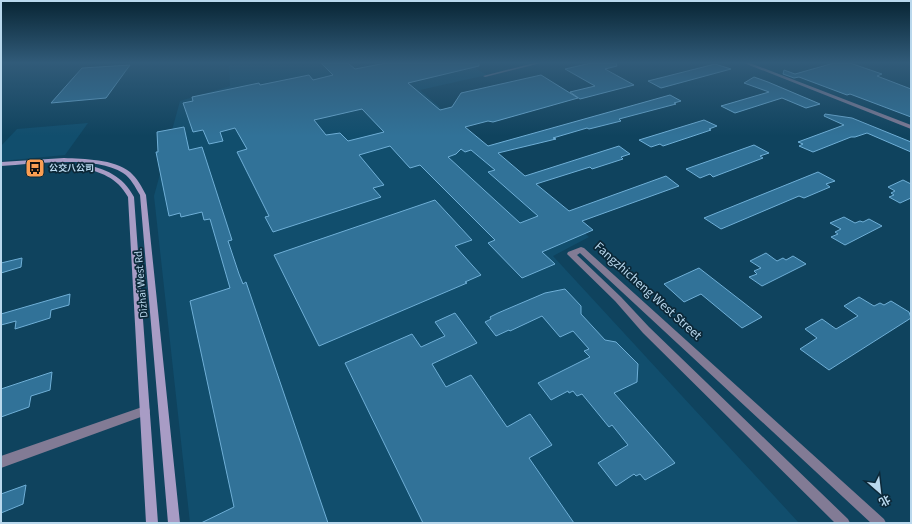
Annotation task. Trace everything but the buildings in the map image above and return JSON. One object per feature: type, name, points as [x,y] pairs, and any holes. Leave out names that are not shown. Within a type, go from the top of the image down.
[{"type":"main road","name":"Dizhai West Rd.","points":[[1,164],[63,160],[93,162],[124,171],[130,176],[143,195],[174,523]]},
{"type":"main road","name":"Dizhai West Rd.","points":[[1,169],[56,165],[89,167],[120,180],[127,188],[131,197],[152,523]]},
{"type":"street","points":[[810,87],[911,126]]},
{"type":"street","name":"Fangzhicheng West Street","points":[[844,523],[646,330],[618,299],[571,254],[581,250],[880,523]]},
{"type":"street","points":[[1,462],[145,411]]},
{"type":"shaded area","points":[[225,87],[431,87],[420,90],[589,237],[553,256],[799,523],[190,523],[154,196],[180,101]]},
{"type":"shaded area","points":[[88,123],[65,155],[1,161],[1,146],[17,129]]},
{"type":"place","name":"公交八公司","points":[[35,168]]}]
